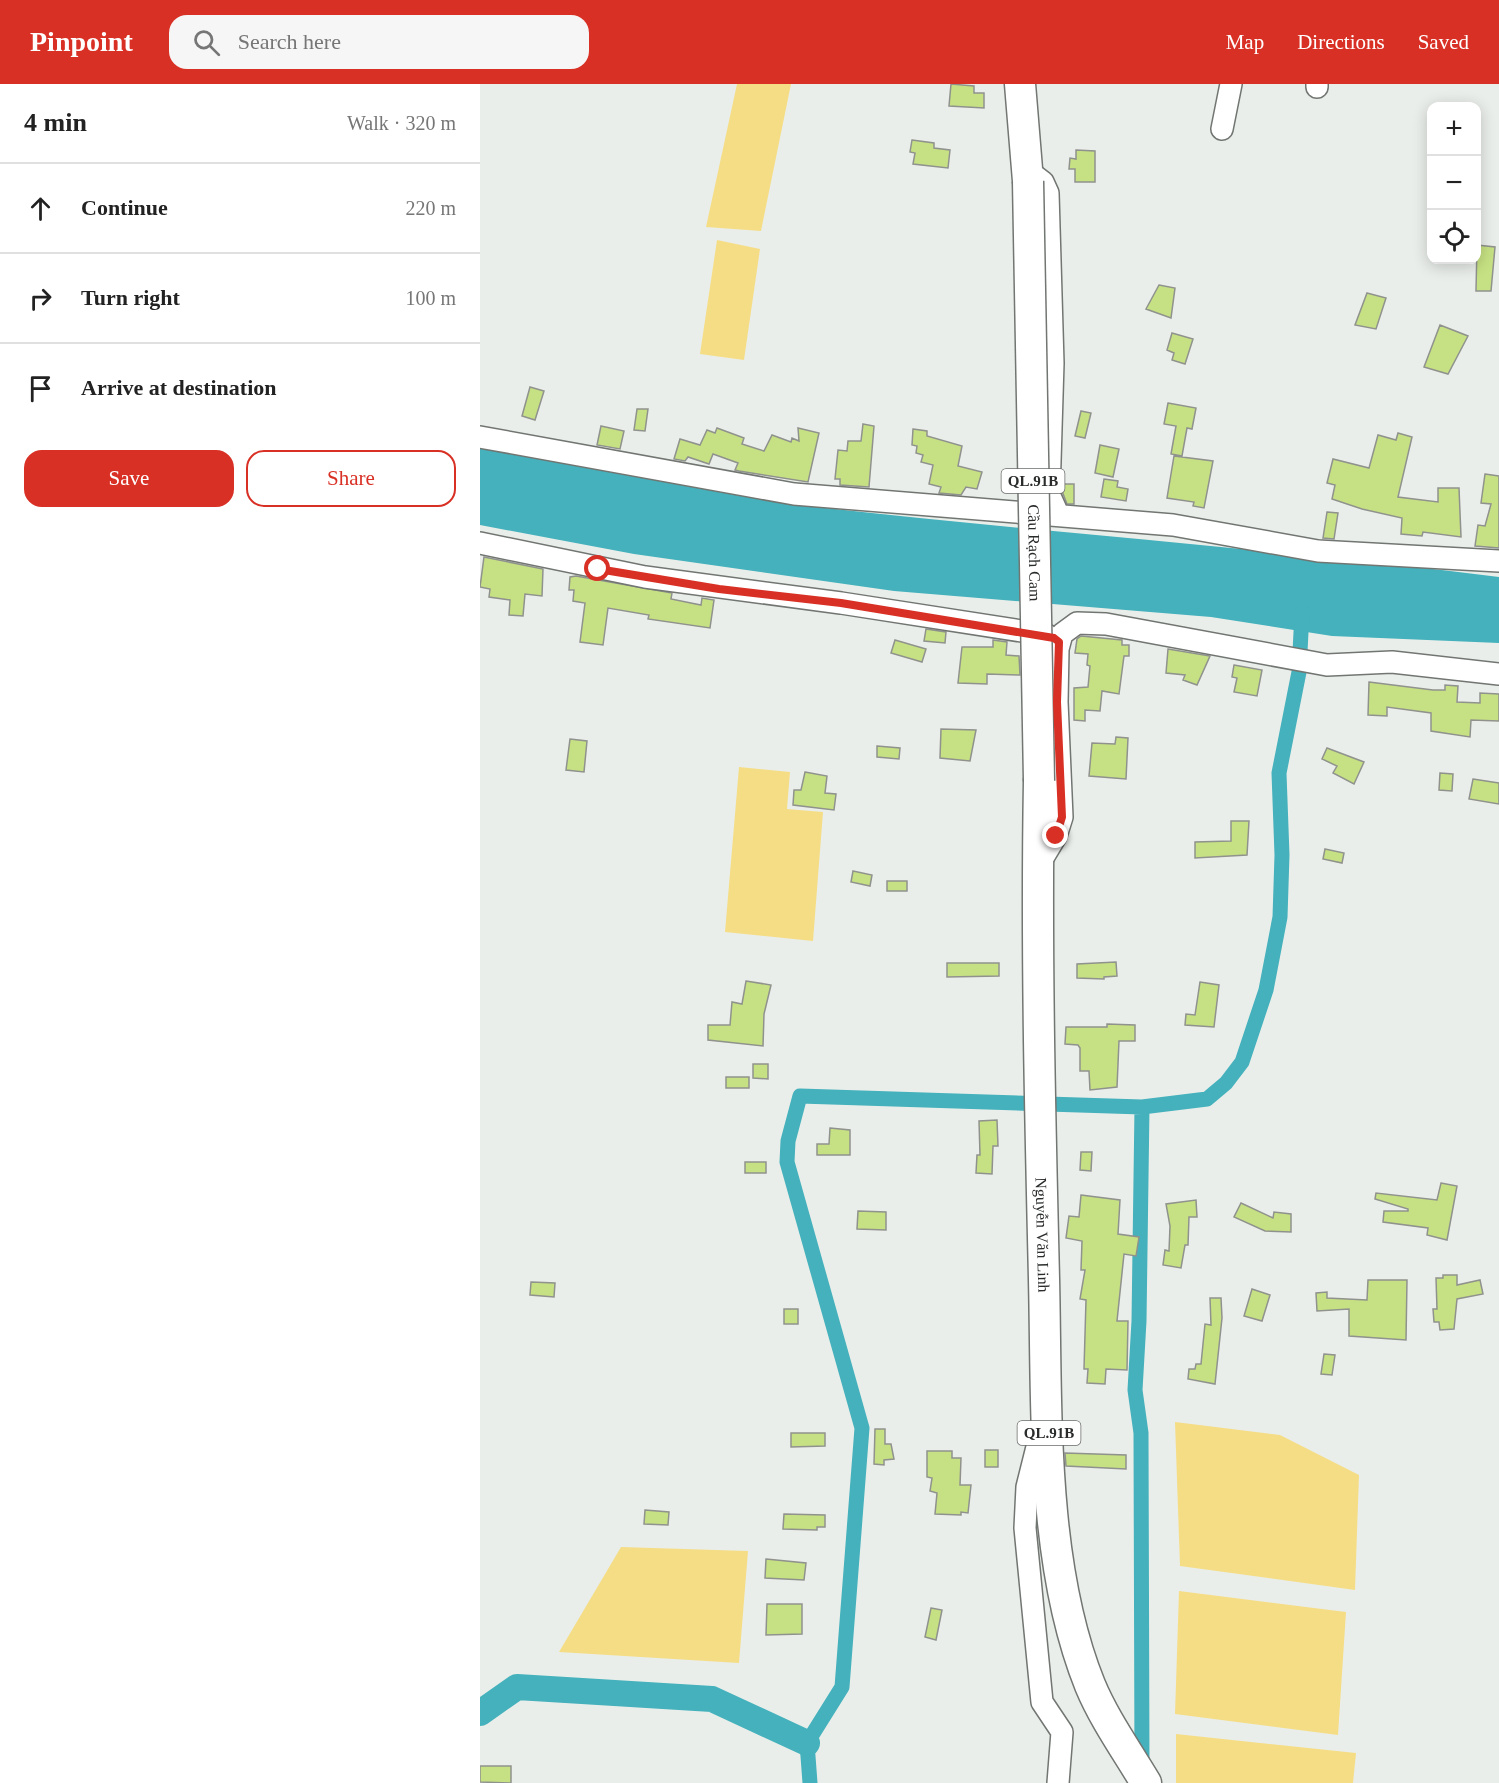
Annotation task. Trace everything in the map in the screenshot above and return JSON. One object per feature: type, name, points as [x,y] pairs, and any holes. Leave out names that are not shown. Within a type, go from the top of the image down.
[{"type":"highway","name":"QL.91B","points":[[1020,84],[1027,175]]},
{"type":"highway","name":"Cầu Rạch Cam","points":[[1027,175],[1039,781]]},
{"type":"highway","name":"Nguyễn Văn Linh","points":[[1039,781],[1038,1005],[1047,1407],[1058,1559],[1070,1619],[1090,1685],[1146,1783]]},
{"type":"street","points":[[1222,129],[1231,84]]},
{"type":"street","points":[[1027,175],[1043,182],[1048,193],[1053,363],[1049,494],[1058,514]]},
{"type":"street","points":[[480,437],[794,494],[914,506],[1058,514],[1173,525],[1318,551],[1499,561]]},
{"type":"street","points":[[480,543],[645,578],[1048,635],[1059,642]]},
{"type":"street","points":[[1037,866],[1056,836],[1062,817],[1057,702],[1059,642],[1062,634],[1072,625],[1087,623],[1327,665],[1392,662],[1499,674]]},
{"type":"street","points":[[1047,1407],[1027,1487],[1025,1528],[1042,1702],[1062,1732],[1058,1783]]},
{"type":"shaded area","points":[[737,84],[791,84],[761,231],[706,227]]},
{"type":"shaded area","points":[[717,240],[760,249],[744,360],[700,354]]},
{"type":"shaded area","points":[[739,767],[790,772],[787,809],[823,812],[813,941],[725,932]]},
{"type":"shaded area","points":[[1175,1422],[1280,1435],[1359,1475],[1355,1590],[1180,1566]]},
{"type":"shaded area","points":[[621,1547],[748,1551],[739,1663],[559,1652]]},
{"type":"shaded area","points":[[1179,1591],[1346,1612],[1338,1735],[1175,1714]]},
{"type":"shaded area","points":[[1176,1734],[1356,1753],[1353,1783],[1176,1783]]},
{"type":"water","points":[[480,445],[695,488],[826,508],[1499,577],[1499,643],[1332,636],[1211,617],[894,591],[634,554],[480,525]]},
{"type":"building","points":[[951,84],[974,86],[974,93],[984,93],[984,108],[949,106]]},
{"type":"building","points":[[912,140],[934,143],[934,148],[950,150],[948,168],[913,164],[915,153],[910,152]]},
{"type":"building","points":[[1076,150],[1095,151],[1095,182],[1075,182],[1075,169],[1069,169],[1070,158],[1076,159]]},
{"type":"building","points":[[1481,245],[1495,247],[1491,291],[1476,291],[1477,264],[1481,264]]},
{"type":"building","points":[[1159,285],[1175,288],[1171,318],[1146,309]]},
{"type":"building","points":[[1367,293],[1386,298],[1376,329],[1355,325]]},
{"type":"building","points":[[1440,325],[1468,336],[1448,374],[1424,367]]},
{"type":"building","points":[[1172,333],[1193,339],[1185,364],[1172,360],[1174,353],[1167,350]]},
{"type":"building","points":[[530,387],[544,391],[535,420],[522,416]]},
{"type":"building","points":[[1168,403],[1196,408],[1192,429],[1187,428],[1182,456],[1171,454],[1176,426],[1164,424]]},
{"type":"building","points":[[637,409],[648,409],[645,431],[634,430]]},
{"type":"building","points":[[1081,411],[1091,413],[1085,438],[1075,436]]},
{"type":"building","points":[[863,424],[874,426],[869,487],[840,485],[840,479],[835,479],[838,450],[847,451],[848,441],[861,441]]},
{"type":"building","points":[[601,426],[624,431],[620,449],[597,445]]},
{"type":"building","points":[[717,428],[744,438],[742,444],[764,451],[772,435],[791,442],[792,438],[799,441],[798,428],[819,433],[808,482],[735,470],[738,463],[713,454],[709,464],[688,457],[685,461],[674,459],[680,439],[700,445],[707,430],[715,433]]},
{"type":"building","points":[[913,429],[927,431],[927,436],[962,446],[958,466],[982,472],[977,489],[966,487],[961,495],[939,493],[941,487],[929,484],[933,465],[921,462],[923,455],[916,453],[917,446],[912,445]]},
{"type":"building","points":[[1398,433],[1412,437],[1398,497],[1438,502],[1438,488],[1459,488],[1461,537],[1423,532],[1422,536],[1401,534],[1402,518],[1332,499],[1335,485],[1327,483],[1333,459],[1369,468],[1378,435],[1396,440]]},
{"type":"building","points":[[1100,445],[1119,449],[1113,477],[1095,473]]},
{"type":"building","points":[[1174,456],[1213,461],[1204,508],[1193,506],[1194,502],[1167,498]]},
{"type":"building","points":[[1485,474],[1499,476],[1499,548],[1475,546],[1478,525],[1485,526],[1491,504],[1481,503]]},
{"type":"building","points":[[1104,479],[1118,481],[1117,487],[1128,489],[1126,501],[1101,497]]},
{"type":"building","points":[[1062,484],[1074,484],[1074,504],[1067,504]]},
{"type":"building","points":[[1327,512],[1338,513],[1334,539],[1323,538]]},
{"type":"building","points":[[484,557],[543,569],[542,596],[525,594],[523,616],[509,615],[510,600],[489,597],[490,589],[480,587]]},
{"type":"building","points":[[576,576],[672,593],[671,599],[701,605],[702,598],[714,600],[710,628],[648,619],[649,615],[608,608],[603,645],[580,642],[585,603],[573,601],[574,590],[569,590],[570,577]]},
{"type":"building","points":[[926,629],[946,632],[945,643],[924,641]]},
{"type":"building","points":[[1081,636],[1122,640],[1122,645],[1129,645],[1129,656],[1124,656],[1119,694],[1102,691],[1100,711],[1085,710],[1085,721],[1074,720],[1074,688],[1088,687],[1090,666],[1087,665],[1088,654],[1075,653],[1077,639]]},
{"type":"building","points":[[895,640],[926,649],[922,662],[891,653]]},
{"type":"building","points":[[993,640],[1007,642],[1006,655],[1019,656],[1020,675],[987,674],[987,684],[958,683],[962,647],[993,647]]},
{"type":"building","points":[[1168,649],[1210,656],[1197,685],[1183,680],[1185,675],[1166,673]]},
{"type":"building","points":[[1234,665],[1262,670],[1257,696],[1234,692],[1237,678],[1232,677]]},
{"type":"building","points":[[1369,682],[1433,690],[1445,690],[1445,685],[1458,686],[1457,702],[1480,703],[1480,693],[1499,694],[1499,721],[1471,720],[1470,737],[1431,731],[1431,713],[1387,707],[1387,716],[1368,715]]},
{"type":"building","points":[[941,729],[976,730],[970,761],[940,758]]},
{"type":"building","points":[[1116,737],[1128,738],[1126,779],[1089,776],[1092,743],[1115,744]]},
{"type":"building","points":[[570,739],[587,741],[584,772],[566,770]]},
{"type":"building","points":[[877,746],[900,748],[899,759],[877,757]]},
{"type":"building","points":[[1327,748],[1364,762],[1354,784],[1333,773],[1337,766],[1322,759]]},
{"type":"building","points":[[805,772],[827,776],[825,793],[836,794],[834,810],[793,805],[794,790],[801,790]]},
{"type":"building","points":[[1440,773],[1453,774],[1452,791],[1439,790]]},
{"type":"building","points":[[1473,779],[1499,783],[1499,804],[1469,799]]},
{"type":"building","points":[[1231,821],[1249,821],[1247,855],[1195,858],[1195,842],[1231,841]]},
{"type":"building","points":[[1325,849],[1344,853],[1342,863],[1323,859]]},
{"type":"building","points":[[853,871],[872,875],[870,886],[851,882]]},
{"type":"building","points":[[887,881],[907,881],[907,891],[887,891]]},
{"type":"building","points":[[1116,962],[1117,976],[1104,977],[1104,979],[1077,978],[1077,964]]},
{"type":"building","points":[[947,963],[999,963],[999,976],[947,977]]},
{"type":"building","points":[[746,981],[771,985],[764,1014],[763,1046],[708,1040],[708,1025],[730,1025],[732,1002],[742,1004]]},
{"type":"building","points":[[1200,982],[1219,985],[1214,1027],[1185,1025],[1186,1014],[1195,1015]]},
{"type":"building","points":[[1107,1024],[1135,1025],[1135,1041],[1119,1041],[1117,1087],[1090,1090],[1089,1071],[1080,1071],[1080,1048],[1078,1045],[1065,1044],[1066,1027],[1107,1027]]},
{"type":"building","points":[[753,1064],[768,1064],[768,1079],[753,1078]]},
{"type":"building","points":[[726,1077],[749,1077],[749,1088],[726,1088]]},
{"type":"building","points":[[997,1120],[998,1146],[993,1146],[992,1174],[976,1173],[977,1155],[980,1155],[979,1121]]},
{"type":"building","points":[[830,1128],[850,1130],[850,1155],[817,1155],[817,1144],[829,1144]]},
{"type":"building","points":[[1081,1152],[1092,1152],[1091,1171],[1080,1170]]},
{"type":"building","points":[[745,1162],[766,1162],[766,1173],[745,1173]]},
{"type":"building","points":[[1441,1183],[1457,1186],[1447,1240],[1427,1235],[1428,1228],[1383,1222],[1384,1211],[1408,1211],[1408,1209],[1375,1199],[1376,1193],[1437,1200]]},
{"type":"building","points":[[1081,1195],[1120,1200],[1118,1234],[1139,1237],[1136,1256],[1124,1254],[1117,1321],[1128,1321],[1127,1370],[1106,1369],[1105,1384],[1087,1383],[1088,1369],[1084,1369],[1086,1300],[1080,1299],[1085,1270],[1081,1270],[1082,1241],[1066,1238],[1069,1216],[1079,1217]]},
{"type":"building","points":[[1196,1200],[1197,1217],[1189,1217],[1188,1245],[1185,1245],[1181,1268],[1163,1265],[1165,1250],[1169,1251],[1170,1226],[1166,1204]]},
{"type":"building","points":[[1241,1203],[1273,1218],[1274,1212],[1291,1214],[1291,1232],[1265,1231],[1234,1217]]},
{"type":"building","points":[[858,1211],[886,1212],[886,1230],[857,1229]]},
{"type":"building","points":[[1443,1275],[1457,1275],[1457,1285],[1480,1280],[1483,1294],[1457,1299],[1454,1329],[1440,1330],[1439,1322],[1434,1322],[1433,1309],[1437,1309],[1436,1278],[1443,1278]]},
{"type":"building","points":[[1368,1280],[1407,1280],[1406,1340],[1349,1336],[1349,1309],[1317,1311],[1316,1293],[1327,1292],[1327,1298],[1367,1300]]},
{"type":"building","points":[[531,1282],[555,1283],[554,1297],[530,1295]]},
{"type":"building","points":[[1252,1289],[1270,1295],[1262,1321],[1244,1316]]},
{"type":"building","points":[[1210,1298],[1221,1298],[1222,1318],[1215,1384],[1188,1379],[1189,1369],[1195,1369],[1196,1364],[1201,1364],[1205,1324],[1211,1325]]},
{"type":"building","points":[[784,1309],[798,1309],[798,1324],[784,1324]]},
{"type":"building","points":[[1324,1354],[1335,1355],[1332,1375],[1321,1374]]},
{"type":"building","points":[[875,1429],[885,1429],[885,1444],[891,1444],[894,1459],[884,1460],[884,1465],[874,1464]]},
{"type":"building","points":[[791,1433],[825,1433],[825,1446],[791,1447]]},
{"type":"building","points":[[985,1450],[998,1450],[998,1467],[985,1467]]},
{"type":"building","points":[[927,1451],[952,1451],[952,1458],[961,1458],[960,1485],[971,1485],[968,1513],[935,1514],[937,1493],[930,1491],[932,1478],[927,1477]]},
{"type":"building","points":[[1065,1453],[1126,1455],[1126,1469],[1066,1466]]},
{"type":"building","points":[[645,1510],[669,1512],[668,1525],[644,1524]]},
{"type":"building","points":[[784,1514],[825,1515],[825,1527],[817,1527],[817,1530],[783,1529]]},
{"type":"building","points":[[766,1559],[806,1563],[804,1580],[765,1578]]},
{"type":"building","points":[[767,1604],[802,1604],[802,1634],[766,1635]]},
{"type":"building","points":[[931,1608],[942,1610],[936,1640],[925,1637]]},
{"type":"building","points":[[480,1766],[511,1766],[511,1783],[480,1782]]},
{"type":"waterway","points":[[810,1783],[807,1743],[842,1687],[862,1428],[787,1162],[788,1141],[800,1096],[1142,1107],[1207,1099],[1226,1083],[1242,1062],[1266,990],[1280,917],[1282,855],[1279,773],[1299,672],[1302,612]]},
{"type":"waterway","points":[[1142,1107],[1139,1321],[1135,1390],[1141,1433],[1142,1768]]},
{"type":"waterway","points":[[480,1713],[517,1687],[712,1699],[807,1743]]},
{"type":"route","points":[[598,569],[719,589],[841,603],[1048,635],[1054,638],[1059,642],[1057,702],[1062,817],[1056,836]]}]
